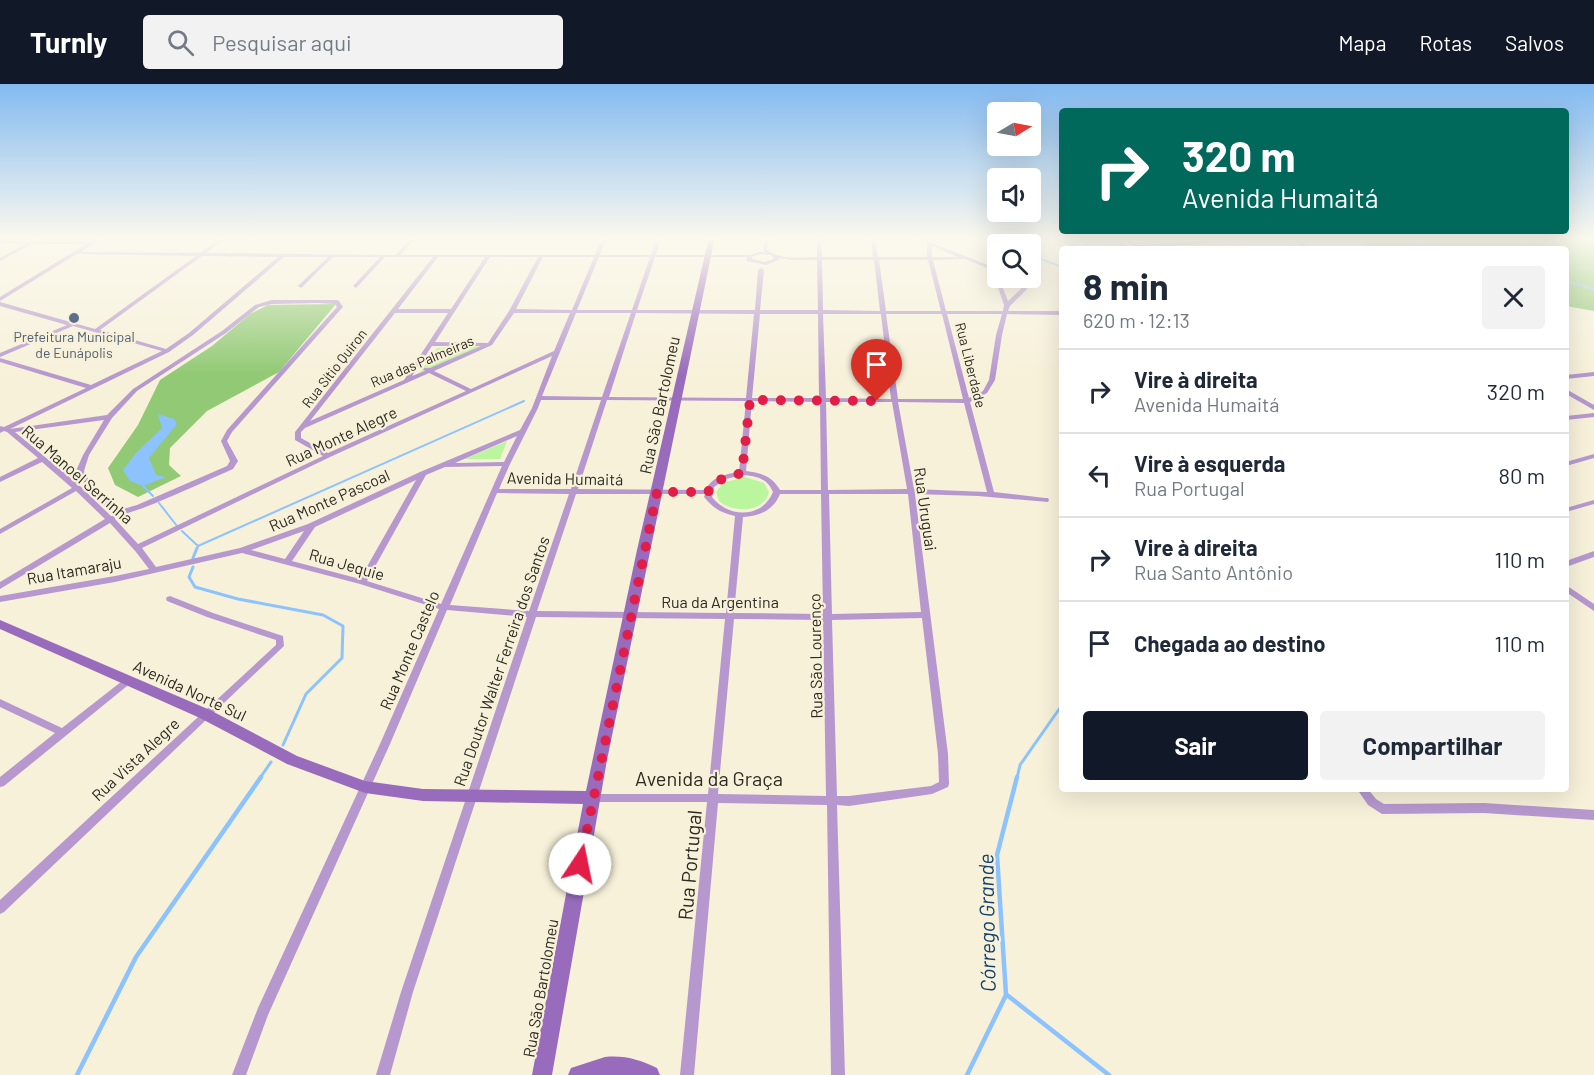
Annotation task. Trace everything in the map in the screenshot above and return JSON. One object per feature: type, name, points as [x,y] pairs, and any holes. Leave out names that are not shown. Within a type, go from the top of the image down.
[{"type":"street","points":[[0,302],[29,283]]},
{"type":"street","points":[[97,330],[161,283]]},
{"type":"street","points":[[3,430],[167,351],[191,334],[250,283]]},
{"type":"street","name":"Rua Sítio Quiron","points":[[328,456],[297,439],[298,432],[415,283]]},
{"type":"street","points":[[406,381],[471,283]]},
{"type":"street","name":"Rua das Palmeiras","points":[[304,426],[490,344],[527,283]]},
{"type":"street","name":"Rua Monte Castelo","points":[[239,1075],[263,1013],[365,787],[494,490],[539,398],[586,283]]},
{"type":"street","name":"Rua Doutor Walter Ferreira dos Santos","points":[[382,1075],[471,796],[643,283]]},
{"type":"street","name":"Rua São Bartolomeu","points":[[542,1075],[558,974],[593,798],[701,283]]},
{"type":"street","points":[[742,473],[759,283]]},
{"type":"street","name":"Rua São Lourenço","points":[[819,283],[830,617],[838,1075]]},
{"type":"street","name":"Rua Uruguai","points":[[879,283],[895,401],[911,492],[945,774],[943,786]]},
{"type":"street","name":"Rua Liberdade","points":[[937,283],[991,494]]},
{"type":"street","points":[[1002,288],[1007,305]]},
{"type":"street","points":[[539,398],[968,401],[985,392],[992,380],[1004,312],[1007,305],[1024,288]]},
{"type":"street","points":[[0,302],[167,351]]},
{"type":"street","points":[[3,430],[109,417],[135,390],[224,332],[257,306],[277,302],[340,303],[339,310],[229,431],[224,441],[234,461],[230,467],[140,507],[120,511],[88,483],[80,471],[86,455],[109,417]]},
{"type":"street","points":[[394,311],[453,311]]},
{"type":"street","points":[[512,311],[1059,313]]},
{"type":"street","points":[[0,355],[74,324]]},
{"type":"street","points":[[431,344],[490,344]]},
{"type":"street","name":"Rua Monte Alegre","points":[[138,547],[328,456],[557,352]]},
{"type":"street","points":[[0,360],[90,387]]},
{"type":"street","points":[[417,365],[470,391]]},
{"type":"street","points":[[1569,377],[1594,374]]},
{"type":"street","points":[[1569,393],[1594,408]]},
{"type":"street","points":[[1569,418],[1594,415]]},
{"type":"street","name":"Rua Manoel Serrinha","points":[[3,430],[42,459],[111,518],[138,547],[154,570]]},
{"type":"street","name":"Rua Monte Pascoal","points":[[154,570],[242,550],[312,526],[423,474],[523,431]]},
{"type":"street","points":[[1569,463],[1594,456]]},
{"type":"street","points":[[0,480],[42,459]]},
{"type":"street","name":"Rua Monte Pascoal","points":[[443,465],[506,464]]},
{"type":"street","points":[[742,473],[762,476],[770,480],[777,492],[776,498],[766,508],[739,514],[716,507],[708,497],[708,492],[716,481],[742,473]]},
{"type":"street","points":[[362,582],[423,474]]},
{"type":"street","points":[[0,532],[77,488]]},
{"type":"street","name":"Avenida Humaitá","points":[[494,490],[708,492]]},
{"type":"street","points":[[777,492],[991,494],[1045,501]]},
{"type":"street","points":[[1569,509],[1594,502]]},
{"type":"street","name":"Rua Portugal","points":[[687,1075],[739,514]]},
{"type":"street","points":[[0,586],[111,518]]},
{"type":"street","points":[[287,562],[312,526]]},
{"type":"street","name":"Rua Jequie","points":[[242,550],[362,582],[443,607]]},
{"type":"street","points":[[1569,563],[1594,554]]},
{"type":"street","name":"Rua Itamaraju","points":[[0,599],[154,570]]},
{"type":"street","points":[[1569,590],[1594,608]]},
{"type":"street","name":"Rua Vista Alegre","points":[[0,908],[206,714],[275,653],[281,642],[277,637],[263,631],[210,615],[170,598]]},
{"type":"street","name":"Rua da Argentina","points":[[443,607],[533,614],[630,616],[926,615]]},
{"type":"street","name":"Avenida Norte Sul","points":[[1,626],[206,714],[292,760],[365,787]]},
{"type":"street","points":[[0,783],[129,680]]},
{"type":"street","points":[[0,703],[62,732]]},
{"type":"street","name":"Avenida da Graça","points":[[365,787],[423,795],[863,800],[932,790],[943,786]]},
{"type":"street","points":[[1364,792],[1382,810],[1484,808],[1594,815]]},
{"type":"street","points":[[578,1075],[593,1068],[616,1065],[638,1069],[650,1075]]},
{"type":"green space","points":[[1569,283],[1594,283],[1594,311],[1569,307]]},
{"type":"green space","points":[[336,304],[279,372],[207,411],[170,448],[169,465],[181,476],[138,497],[115,485],[108,468],[138,425],[160,380],[212,346],[250,314],[268,305]]},
{"type":"green space","points":[[482,346],[419,374],[437,348]]},
{"type":"green space","points":[[507,441],[500,459],[465,459]]},
{"type":"green space","points":[[745,477],[764,483],[769,492],[761,504],[740,509],[732,508],[719,501],[716,492],[723,483]]},
{"type":"water","points":[[158,414],[174,419],[177,424],[149,458],[156,475],[166,477],[143,486],[130,481],[123,470],[136,453],[162,428]]},
{"type":"waterway","points":[[1574,283],[1594,289]]},
{"type":"waterway","points":[[198,546],[524,401]]},
{"type":"waterway","points":[[143,486],[153,496]]},
{"type":"waterway","points":[[159,503],[177,526]]},
{"type":"waterway","points":[[182,531],[198,546]]},
{"type":"waterway","points":[[193,558],[197,548]]},
{"type":"waterway","points":[[193,567],[189,577],[195,587],[238,599],[323,615],[343,626],[342,658],[306,694],[283,745]]},
{"type":"waterway","name":"Córrego Grande","points":[[1017,778],[1020,765],[1059,709]]},
{"type":"waterway","points":[[260,778],[271,762]]},
{"type":"waterway","points":[[77,1075],[136,957],[261,777]]},
{"type":"waterway","name":"Córrego Grande","points":[[967,1075],[1006,995],[997,855],[1017,777]]},
{"type":"waterway","points":[[1007,995],[1109,1075]]},
{"type":"place","name":"Prefeitura Municipal de Eunápolis","points":[[74,318]]},
{"type":"route","points":[[580,864],[657,492],[708,492],[711,486],[723,477],[742,473],[750,400],[877,401]]}]
